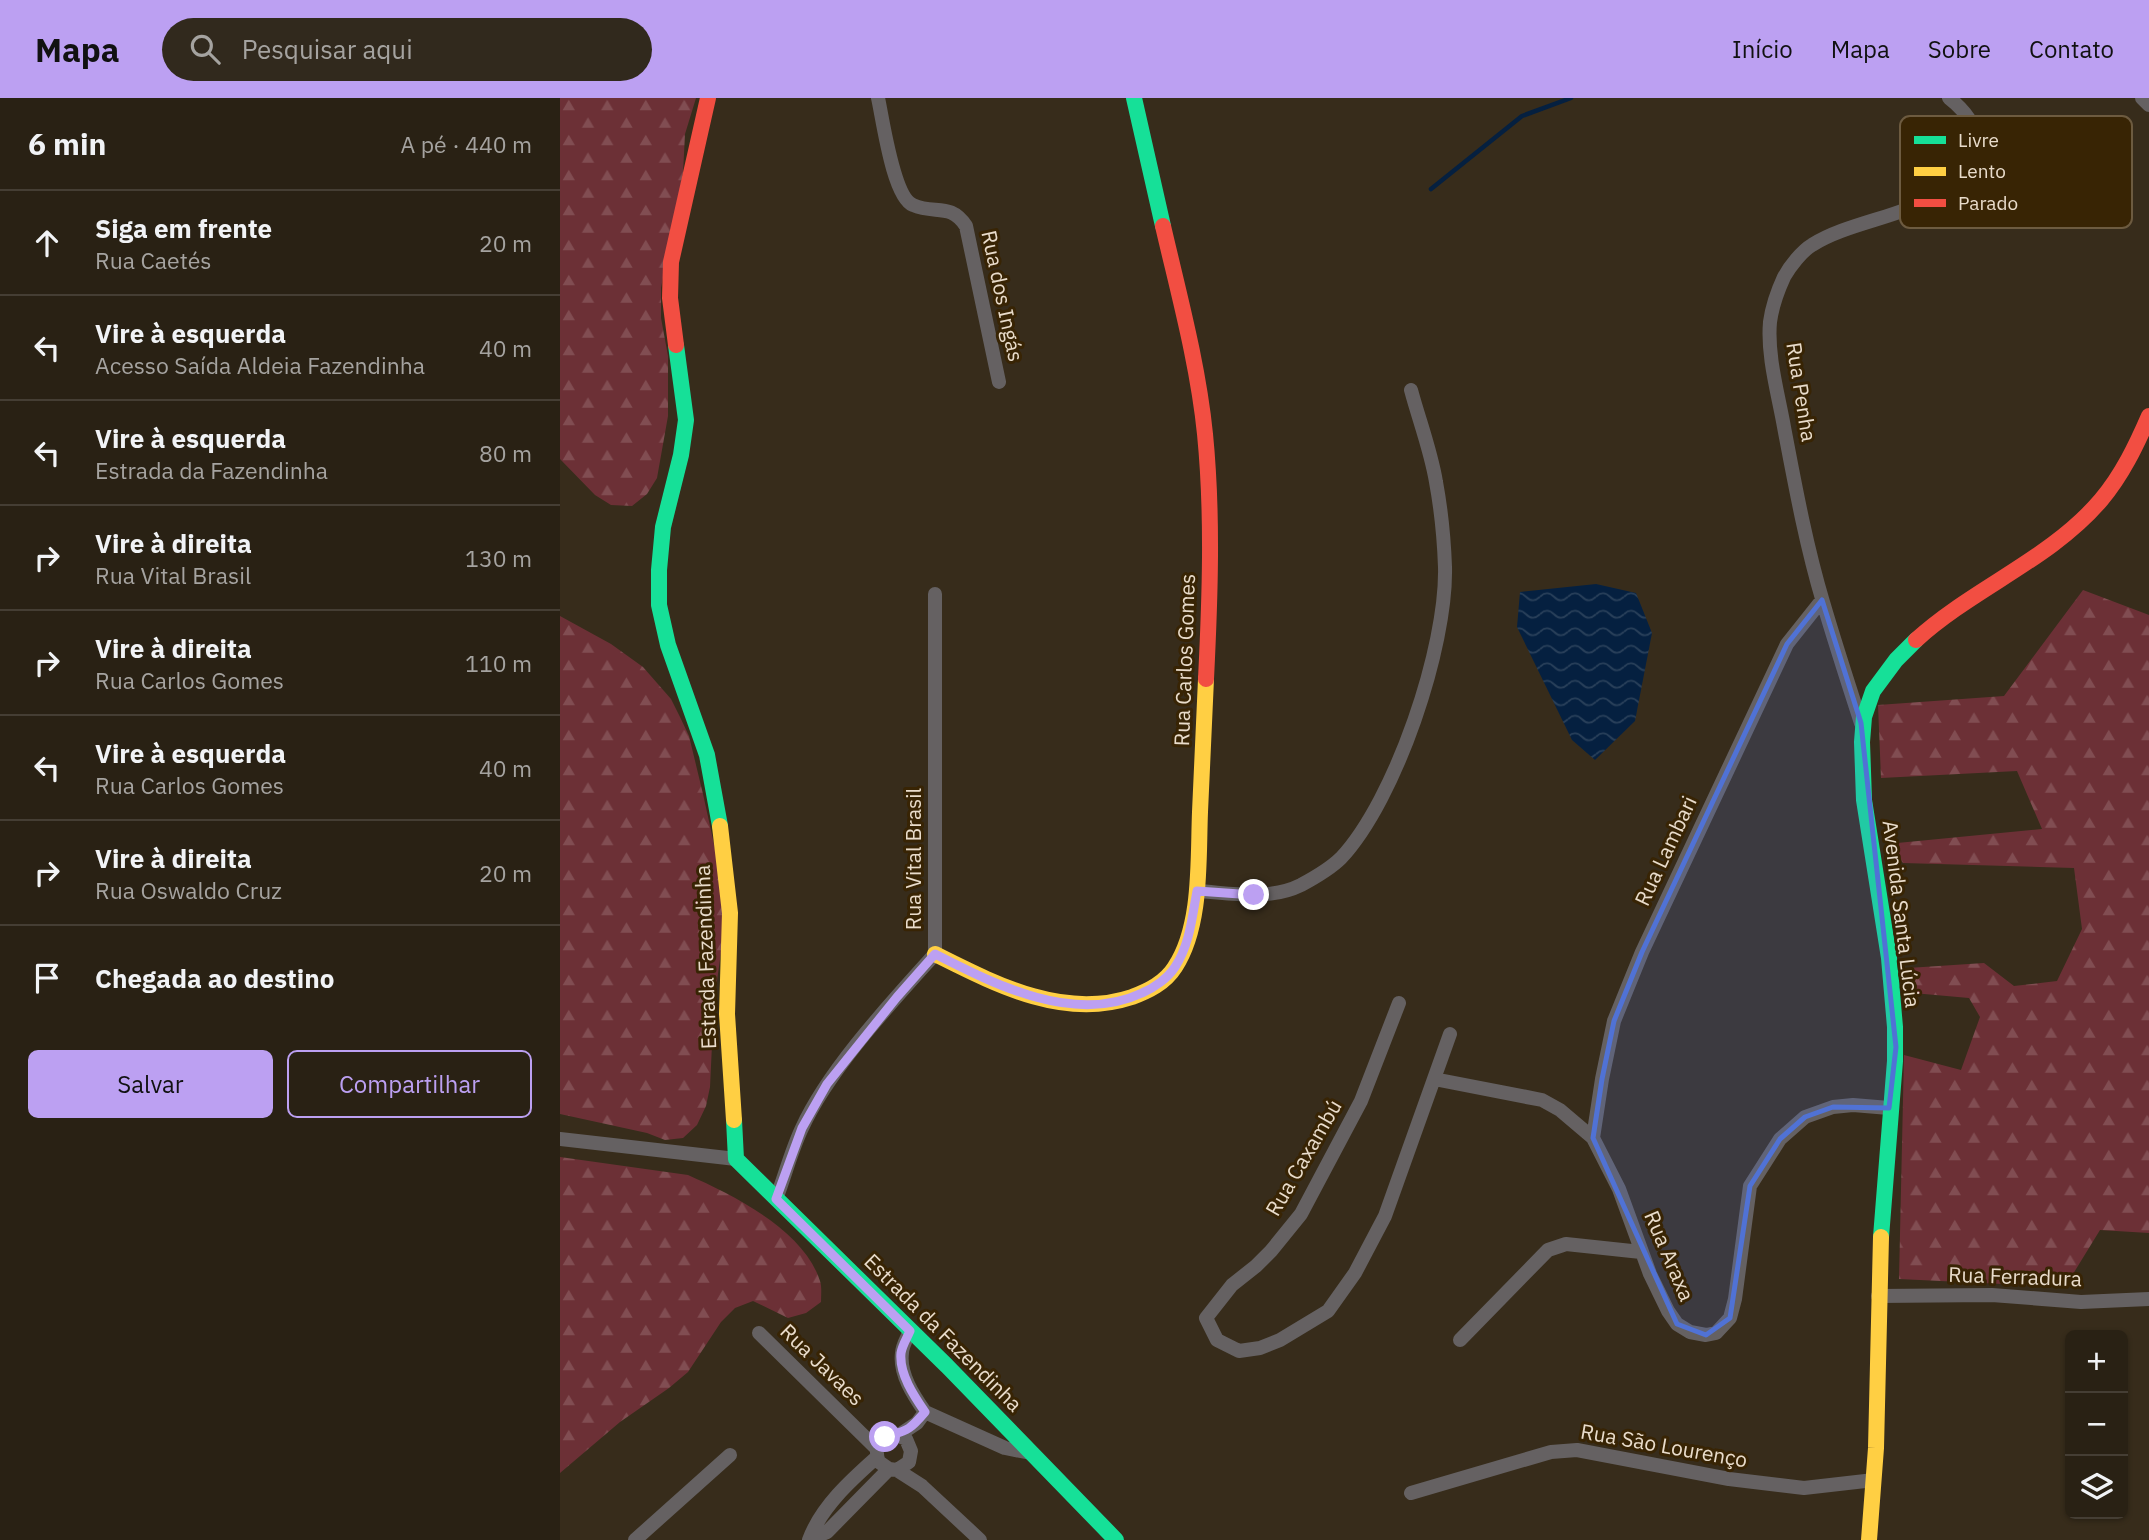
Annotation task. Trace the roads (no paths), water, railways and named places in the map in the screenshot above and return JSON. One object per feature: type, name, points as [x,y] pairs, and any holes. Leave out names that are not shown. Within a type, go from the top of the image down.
[{"type":"street","name":"Estrada Fazendinha","points":[[708,98],[671,262],[670,298],[686,420],[681,455],[663,527],[659,605],[668,645],[707,755],[722,836],[730,913],[727,1014],[736,1159]]},
{"type":"street","name":"Rua dos Ingás","points":[[878,98],[903,198],[912,205],[959,215],[966,226],[999,382]]},
{"type":"street","name":"Rua Carlos Gomes","points":[[935,954],[970,972],[1028,995],[1093,1006],[1133,997],[1153,988],[1174,969],[1188,939],[1197,891],[1210,572],[1205,435],[1193,354],[1135,98]]},
{"type":"street","name":"Rua Penha","points":[[1950,98],[1968,116]]},
{"type":"street","points":[[2142,98],[2149,104]]},
{"type":"street","name":"Rua Penha","points":[[1861,723],[1822,600],[1792,468],[1772,364],[1770,321],[1786,274],[1810,246],[1859,224],[1900,211]]},
{"type":"street","points":[[1197,891],[1254,895],[1284,891],[1301,885],[1340,859],[1381,799],[1406,741],[1438,643],[1445,568],[1436,481],[1410,390]]},
{"type":"street","name":"Avenida Santa Lúcia","points":[[1869,1540],[1874,1479],[1878,1296],[1889,1108],[1896,1047],[1892,984],[1861,759],[1861,723],[1871,695],[1885,673],[1916,637],[2040,551],[2091,511],[2127,461],[2149,416]]},
{"type":"street","name":"Rua Vital Brasil","points":[[776,1199],[802,1128],[827,1084],[935,954],[935,594]]},
{"type":"street","name":"Rua Lambari","points":[[1592,1138],[1615,1021],[1642,952],[1787,644],[1822,600]]},
{"type":"street","name":"Rua Caxambú","points":[[1399,1003],[1361,1101],[1301,1214],[1271,1251],[1232,1284],[1206,1318],[1217,1340],[1240,1351],[1260,1348],[1292,1333],[1328,1311],[1356,1273],[1385,1216],[1450,1034]]},
{"type":"street","name":"Rua Araxa","points":[[1434,1079],[1542,1100],[1560,1110],[1592,1138],[1619,1189],[1650,1274],[1677,1324],[1690,1332],[1706,1335],[1716,1333],[1730,1318],[1750,1186],[1780,1139],[1805,1117],[1833,1107],[1853,1105],[1889,1108]]},
{"type":"street","points":[[560,1139],[736,1159]]},
{"type":"street","name":"Estrada da Fazendinha","points":[[736,1159],[1034,1454],[1116,1540]]},
{"type":"street","points":[[1460,1340],[1548,1250],[1566,1244],[1641,1252]]},
{"type":"street","name":"Rua Ferradura","points":[[1878,1296],[1992,1295],[2081,1302],[2149,1299]]},
{"type":"street","points":[[910,1331],[901,1351],[902,1362],[921,1417]]},
{"type":"street","name":"Rua Javaes","points":[[759,1333],[866,1441],[890,1445],[879,1462],[898,1467],[980,1540]]},
{"type":"street","points":[[809,1540],[816,1521],[824,1511],[921,1417]]},
{"type":"street","points":[[921,1417],[1005,1448],[1034,1454]]},
{"type":"street","points":[[809,1540],[827,1532],[898,1467],[890,1445]]},
{"type":"street","name":"Rua São Lourenço","points":[[1411,1493],[1550,1452],[1577,1450],[1729,1479],[1804,1488],[1874,1479]]},
{"type":"street","points":[[635,1540],[730,1455]]},
{"type":"street","points":[[646,1540],[657,1521]]},
{"type":"water","points":[[1596,584],[1636,593],[1652,633],[1635,721],[1595,760],[1572,740],[1517,627],[1520,592]]},
{"type":"waterway","points":[[1431,189],[1522,116],[1571,98]]}]
